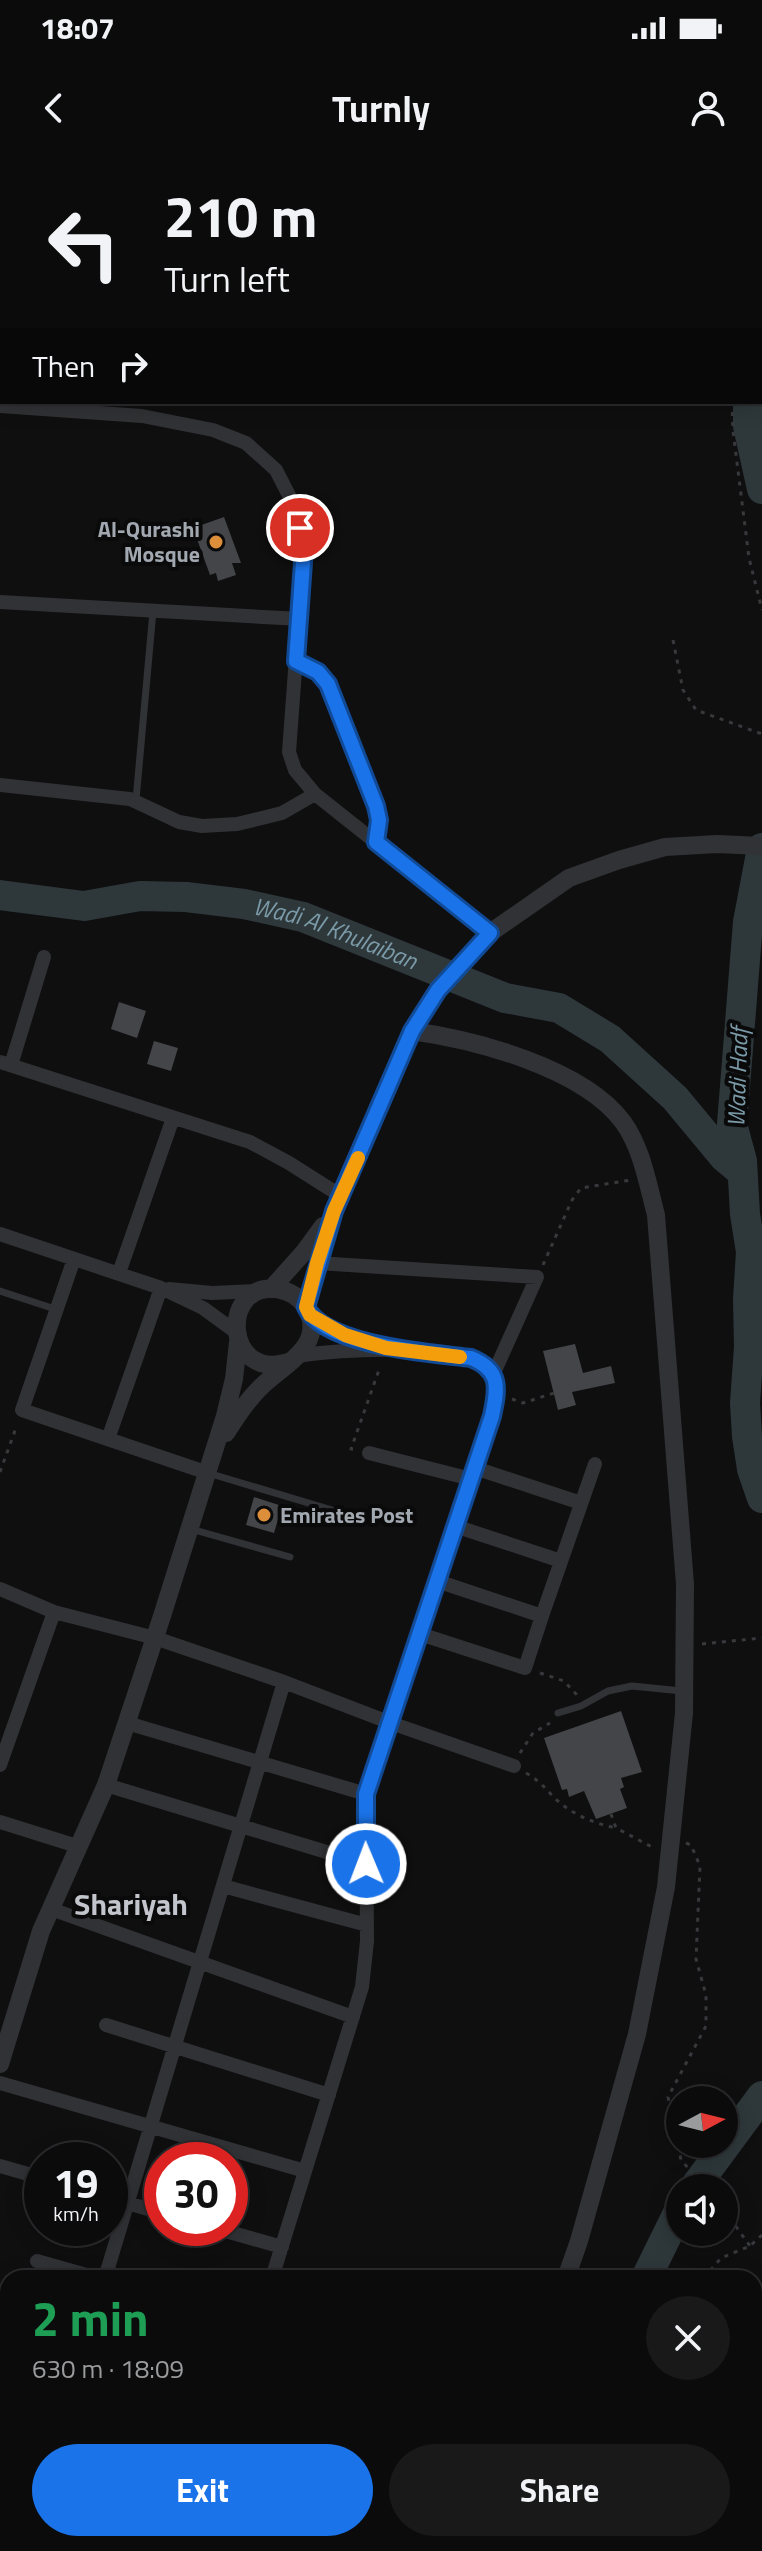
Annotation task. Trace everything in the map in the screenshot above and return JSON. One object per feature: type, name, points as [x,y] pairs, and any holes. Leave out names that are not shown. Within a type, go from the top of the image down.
[{"type":"street","points":[[0,406],[142,409],[246,443],[276,470],[295,507],[304,548],[289,752],[295,770],[315,794],[490,933]]},
{"type":"street","points":[[0,602],[300,619]]},
{"type":"street","points":[[0,785],[116,796],[179,822],[202,826],[237,824],[282,813],[315,794]]},
{"type":"street","points":[[215,1450],[248,1400],[309,1342],[308,1311],[317,1263],[338,1204],[412,1031],[438,990],[458,967],[490,933],[569,878],[665,847],[717,844],[762,846]]},
{"type":"street","points":[[44,957],[6,1064],[250,1142],[289,1163],[338,1204]]},
{"type":"street","points":[[412,1031],[447,1036],[555,1071],[595,1093],[624,1123],[645,1174],[656,1215],[685,1584],[684,1713],[666,1887],[637,2034],[569,2270]]},
{"type":"street","points":[[119,1273],[173,1118]]},
{"type":"street","points":[[0,2064],[41,1931],[106,1785],[191,1529],[234,1379],[238,1312],[244,1303],[266,1290],[304,1252],[338,1204]]},
{"type":"street","points":[[0,1234],[161,1288],[203,1308],[237,1337],[244,1351],[260,1363],[281,1365],[294,1359],[386,1348]]},
{"type":"street","points":[[74,1259],[22,1410],[208,1473]]},
{"type":"street","points":[[317,1263],[537,1277],[493,1375]]},
{"type":"street","points":[[161,1288],[212,1293],[266,1290],[291,1293],[308,1311],[345,1335],[386,1348],[471,1358],[483,1363],[493,1375],[497,1394],[366,1794],[365,1967],[353,2017],[275,2270]]},
{"type":"street","points":[[108,1439],[161,1288]]},
{"type":"street","points":[[369,1453],[473,1474],[581,1503]]},
{"type":"street","points":[[420,1634],[525,1668],[595,1464]]},
{"type":"street","points":[[455,1526],[561,1561]]},
{"type":"street","points":[[437,1581],[542,1616]]},
{"type":"street","points":[[0,1589],[54,1612],[155,1638],[284,1682],[514,1766]]},
{"type":"street","points":[[0,1765],[54,1612]]},
{"type":"street","points":[[144,2208],[128,2203],[284,1682]]},
{"type":"street","points":[[127,1723],[366,1794]]},
{"type":"street","points":[[106,1785],[366,1864]]},
{"type":"street","points":[[0,1822],[80,1847]]},
{"type":"street","points":[[223,1886],[367,1925]]},
{"type":"street","points":[[51,1909],[353,2017]]},
{"type":"street","points":[[106,2025],[329,2095]]},
{"type":"street","points":[[0,2083],[305,2171]]},
{"type":"street","points":[[0,2166],[24,2173]]},
{"type":"street","points":[[248,2237],[282,2247]]},
{"type":"street","points":[[107,2270],[115,2246]]},
{"type":"street","points":[[37,2261],[69,2270]]},
{"type":"lane","points":[[135,802],[153,611]]},
{"type":"lane","points":[[296,661],[318,672],[328,684],[376,806],[379,820],[376,842]]},
{"type":"lane","points":[[0,1291],[55,1309]]},
{"type":"lane","points":[[208,1473],[332,1510]]},
{"type":"lane","points":[[191,1529],[290,1557]]},
{"type":"lane","points":[[558,1713],[581,1706],[608,1691],[632,1686],[685,1691]]},
{"type":"path","points":[[732,404],[749,558],[762,610]]},
{"type":"path","points":[[673,640],[683,690],[696,710],[762,734]]},
{"type":"path","points":[[537,1277],[572,1200],[581,1188],[629,1181],[645,1174]]},
{"type":"path","points":[[369,1453],[351,1449],[386,1348]]},
{"type":"path","points":[[497,1394],[523,1403],[554,1393]]},
{"type":"path","points":[[0,1472],[22,1410]]},
{"type":"path","points":[[685,1647],[762,1638]]},
{"type":"path","points":[[525,1668],[564,1681],[576,1693],[581,1706]]},
{"type":"path","points":[[558,1713],[549,1724],[533,1733],[514,1766],[541,1782],[562,1805],[597,1824],[616,1828],[654,1848],[691,1845],[700,1866],[696,1959],[706,1995],[706,2026],[668,2097],[681,2160],[694,2174]]},
{"type":"path","points":[[611,1814],[616,1828]]},
{"type":"path","points":[[738,2229],[750,2246]]},
{"type":"path","points":[[711,2270],[721,2258],[750,2246],[762,2235]]},
{"type":"building","name":"Al-Qurashi Mosque","points":[[224,517],[241,563],[232,563],[236,575],[218,581],[216,573],[210,575],[193,528]]},
{"type":"building","points":[[119,1002],[146,1011],[137,1038],[111,1029]]},
{"type":"building","points":[[154,1041],[178,1048],[171,1071],[147,1064]]},
{"type":"building","points":[[575,1344],[583,1373],[611,1366],[615,1383],[572,1392],[576,1405],[558,1410],[543,1351]]},
{"type":"building","name":"Emirates Post","points":[[254,1497],[282,1506],[274,1533],[246,1525]]},
{"type":"building","points":[[621,1711],[642,1772],[621,1778],[624,1787],[620,1789],[627,1808],[596,1819],[584,1791],[569,1797],[567,1789],[562,1790],[544,1738]]},
{"type":"waterway","name":"Wadi Hadf","points":[[748,404],[748,426],[762,489]]},
{"type":"waterway","name":"Wadi Hadf","points":[[762,848],[748,922],[732,1124],[742,1161],[751,1252],[745,1403],[747,1436],[752,1469],[762,1498]]},
{"type":"waterway","name":"Wadi Al Khulaiban","points":[[0,895],[84,906],[140,896],[186,897],[244,904],[303,917],[505,998],[559,1008],[610,1039],[675,1098],[724,1157],[742,1172]]},
{"type":"waterway","name":"Wadi Hadf","points":[[704,2174],[762,2096]]},
{"type":"waterway","name":"Wadi Hadf","points":[[650,2270],[666,2237]]},
{"type":"slow traffic","points":[[358,1158],[334,1211],[317,1263],[306,1307],[310,1315],[345,1335],[386,1348],[460,1357]]},
{"type":"place","name":"Al-Qurashi Mosque","points":[[216,542]]},
{"type":"place","name":"Emirates Post","points":[[264,1515]]},
{"type":"district","name":"Shariyah","points":[[131,1905]]},
{"type":"route","points":[[300,528],[304,548],[296,661],[318,672],[328,684],[376,806],[379,820],[376,842],[490,933],[438,990],[412,1031],[334,1211],[306,1307],[310,1315],[333,1329],[386,1348],[471,1358],[483,1363],[491,1370],[497,1394],[366,1794],[366,1864]]}]
